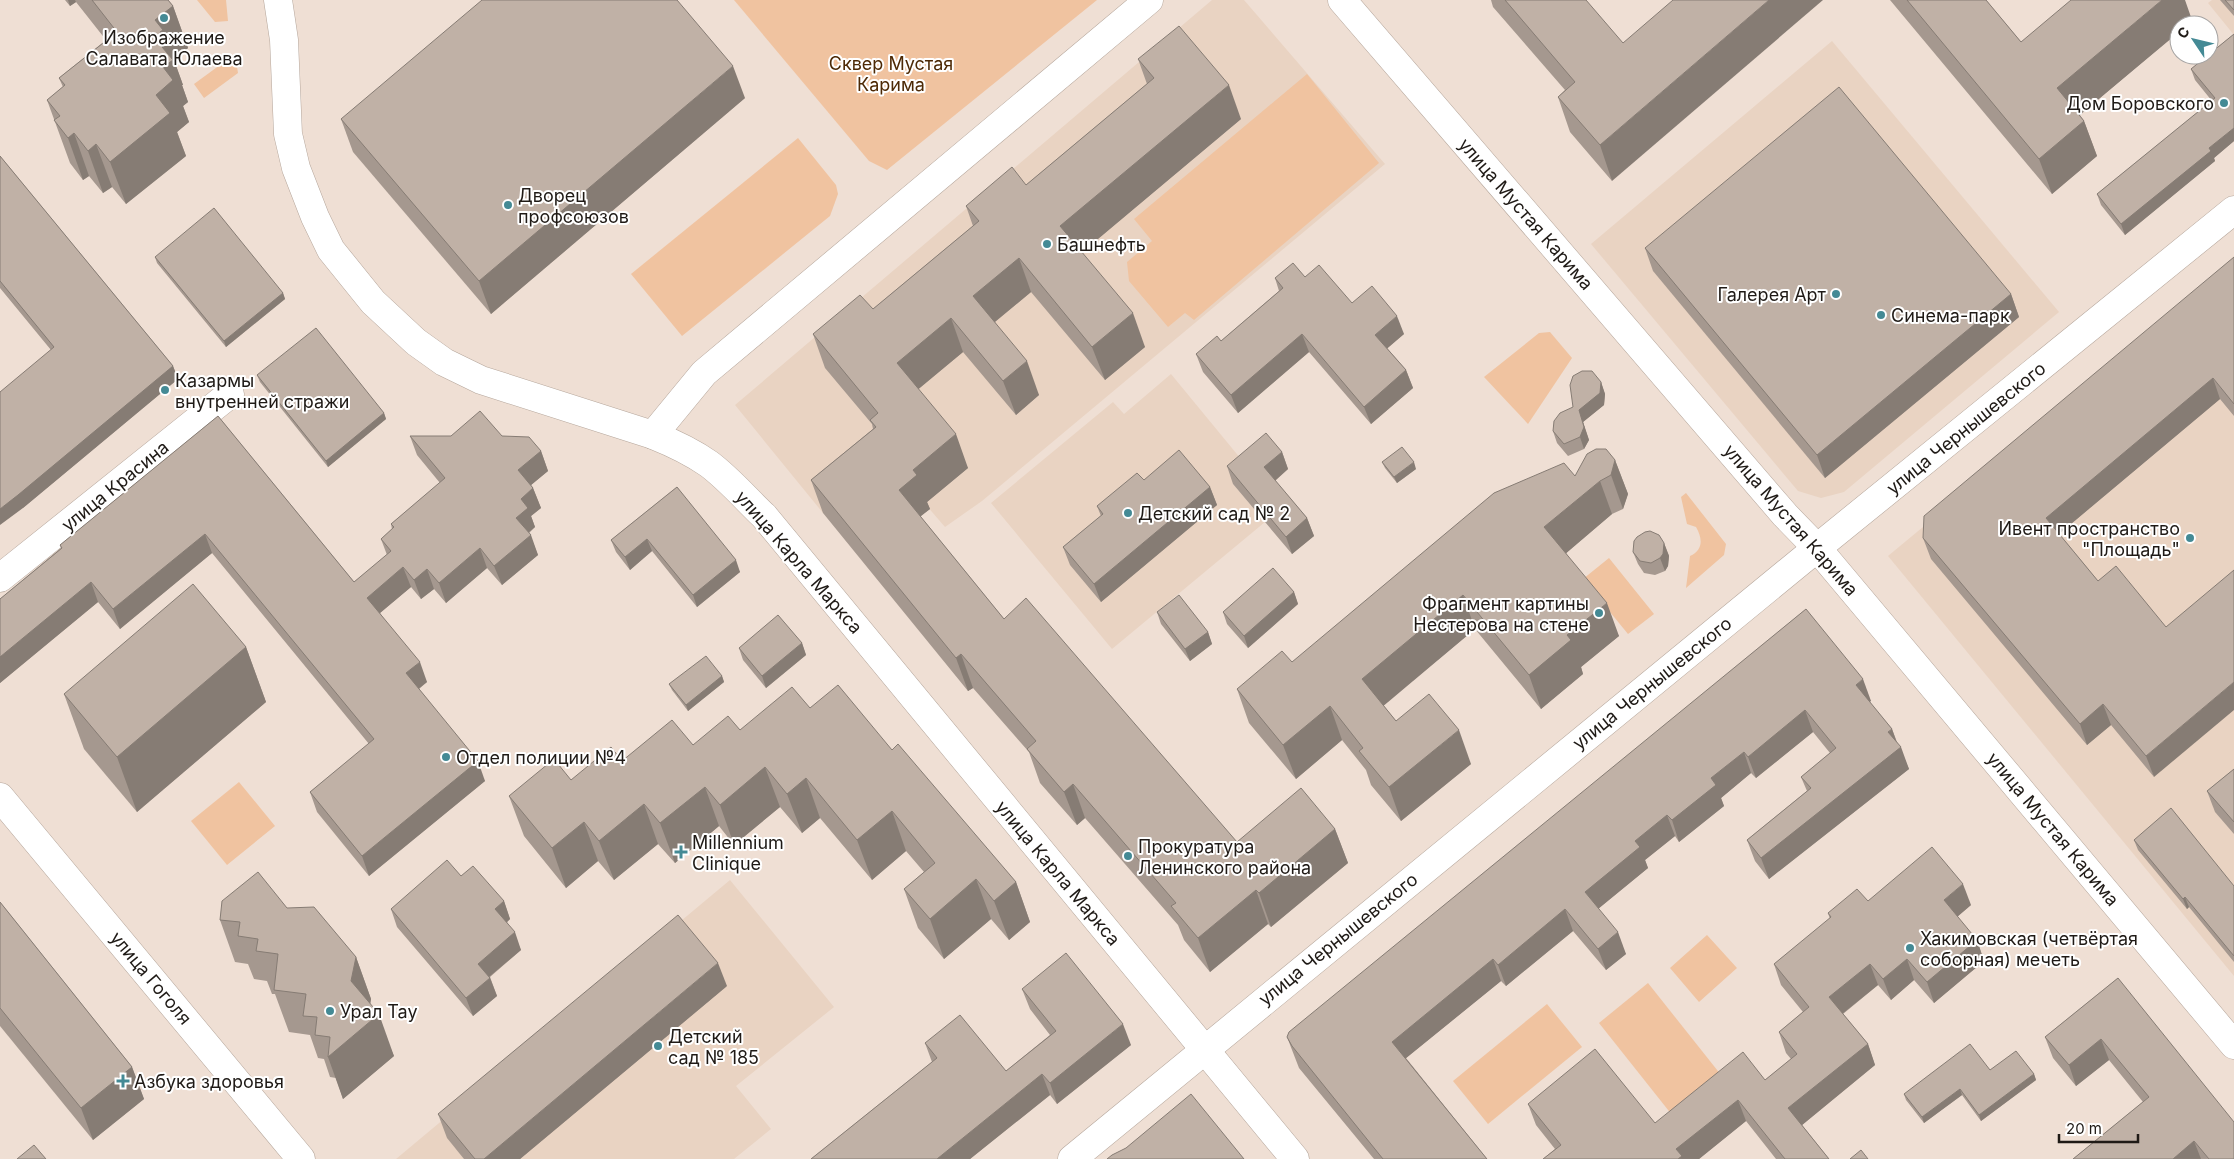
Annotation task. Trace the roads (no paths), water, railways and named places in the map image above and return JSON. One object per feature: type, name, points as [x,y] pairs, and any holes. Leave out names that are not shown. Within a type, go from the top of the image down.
[{"type":"street","name":"улица Карла Маркса","points":[[278,0],[284,40],[288,134],[296,168],[315,217],[331,250],[373,302],[416,342],[444,362],[481,380],[653,435],[679,446],[710,464],[764,516],[1295,1159]]},
{"type":"street","points":[[653,435],[704,373],[1149,0]]},
{"type":"street","name":"улица Мустая Карима","points":[[1342,0],[1785,515],[1817,548],[2234,1046]]},
{"type":"street","name":"улица Чернышевского","points":[[1072,1159],[1817,548],[2234,210]]},
{"type":"street","name":"улица Красина","points":[[0,578],[230,394]]},
{"type":"street","name":"улица Гоголя","points":[[0,797],[301,1159]]},
{"type":"place","name":"Изображение Салавата Юлаева","points":[[164,18]]},
{"type":"place","name":"Дом Боровского","points":[[2224,103]]},
{"type":"place","name":"Дворец профсоюзов","points":[[508,205]]},
{"type":"place","name":"Башнефть","points":[[1047,244]]},
{"type":"place","name":"Галерея Арт","points":[[1836,294]]},
{"type":"place","name":"Синема-парк","points":[[1881,315]]},
{"type":"place","name":"Казармы внутренней стражи","points":[[165,390]]},
{"type":"place","name":"Детский сад № 2","points":[[1128,513]]},
{"type":"place","name":"Ивент пространство \"Площадь\"","points":[[2190,538]]},
{"type":"place","name":"Фрагмент картины Нестерова на стене","points":[[1599,613]]},
{"type":"place","name":"Отдел полиции №4","points":[[446,757]]},
{"type":"place","name":"Millennium Clinique","points":[[681,852]]},
{"type":"place","name":"Прокуратура Ленинского района","points":[[1128,856]]},
{"type":"place","name":"Хакимовская (четвёртая соборная) мечеть","points":[[1910,948]]},
{"type":"place","name":"Урал Тау","points":[[330,1011]]},
{"type":"place","name":"Детский сад № 185","points":[[658,1046]]},
{"type":"place","name":"Азбука здоровья","points":[[123,1081]]},
{"type":"park label","name":"Сквер Мустая Карима","points":[[891,73]]}]
